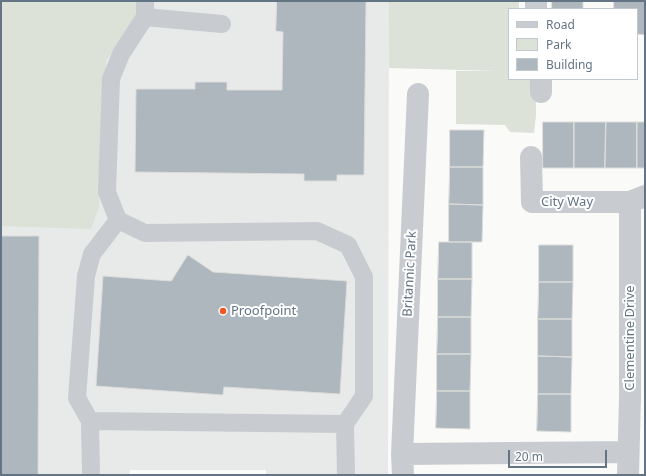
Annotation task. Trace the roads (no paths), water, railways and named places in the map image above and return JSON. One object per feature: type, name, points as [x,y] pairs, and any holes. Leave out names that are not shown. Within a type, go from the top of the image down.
[{"type":"street","name":"Britannic Park","points":[[402,464],[418,94]]},
{"type":"street","name":"City Way","points":[[531,157],[532,202],[638,199]]},
{"type":"street","name":"Clementine Drive","points":[[628,475],[638,199]]},
{"type":"street","points":[[402,464],[628,452]]},
{"type":"lane","points":[[222,24],[145,9],[121,54],[111,79],[107,192],[118,220],[145,233],[317,231],[348,244],[364,276],[364,396],[344,424],[346,475]]},
{"type":"lane","points":[[91,471],[90,421],[77,398],[86,276],[92,254],[118,220]]},
{"type":"lane","points":[[90,421],[344,424]]},
{"type":"place","name":"Proofpoint","points":[[223,311]]}]
